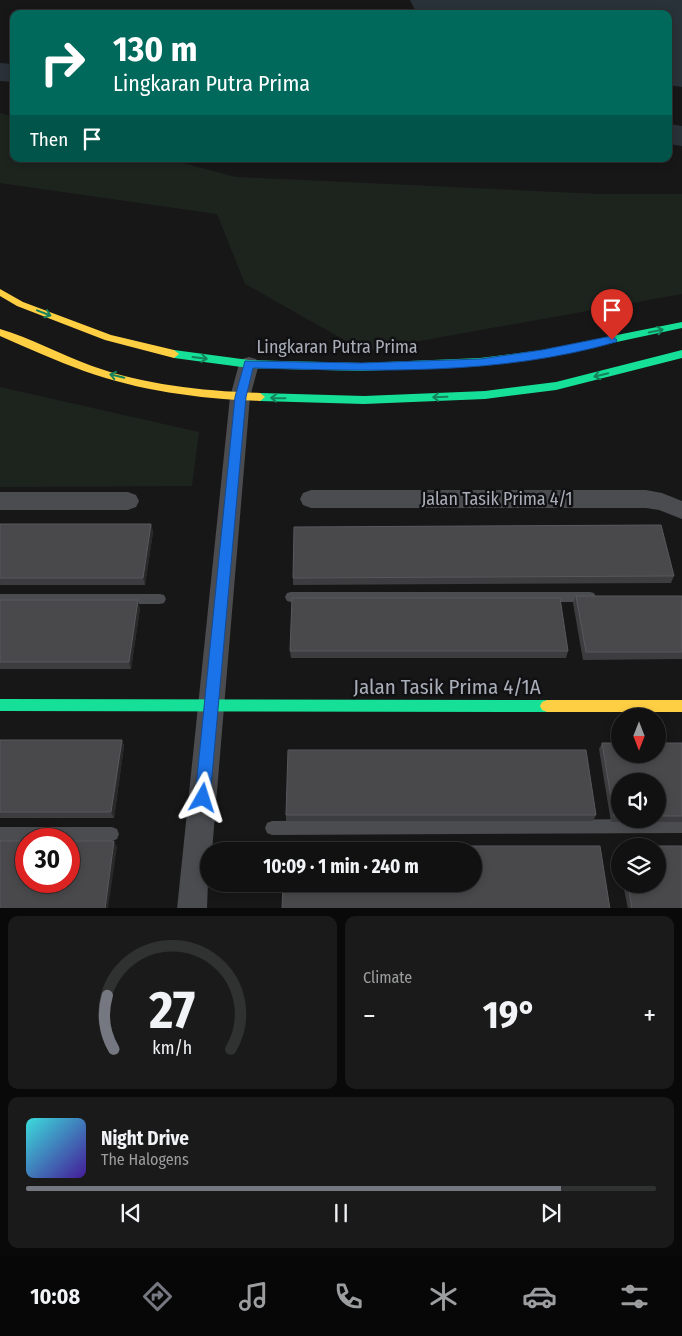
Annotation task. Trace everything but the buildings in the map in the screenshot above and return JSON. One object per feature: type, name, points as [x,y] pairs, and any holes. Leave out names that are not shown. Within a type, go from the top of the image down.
[{"type":"main road","name":"Lingkaran Putra Prima","points":[[0,292],[20,304],[109,338],[171,354],[249,364],[362,367],[480,362],[542,354],[682,325]]},
{"type":"main road","points":[[0,332],[90,369],[160,387],[240,397],[364,400],[485,395],[556,386],[682,354]]},
{"type":"main road","name":"Jalan Tasik Prima 4/1A","points":[[0,705],[682,706]]},
{"type":"street","points":[[192,908],[240,397],[249,364]]},
{"type":"street","name":"Jalan Tasik Prima 4/1","points":[[310,499],[646,499],[662,502],[682,510]]},
{"type":"street","points":[[0,501],[128,501]]},
{"type":"lane","points":[[291,597],[604,597]]},
{"type":"lane","points":[[0,600],[160,599]]},
{"type":"lane","points":[[272,828],[682,826]]},
{"type":"lane","points":[[0,834],[112,834]]},
{"type":"shaded area","points":[[410,0],[682,0],[682,87],[672,85],[672,10],[415,10]]},
{"type":"shaded area","points":[[0,113],[10,116],[10,162],[179,162],[236,177],[599,194],[682,194],[682,294],[364,351],[245,284],[217,214],[0,183]]},
{"type":"shaded area","points":[[0,387],[199,432],[192,486],[0,487]]},
{"type":"waterway","points":[[0,72],[10,73]]},
{"type":"waterway","points":[[672,134],[682,136]]},
{"type":"traffic: fast","points":[[174,354],[249,364],[362,367],[480,362],[542,354],[682,325]]},
{"type":"traffic: fast","points":[[260,397],[364,400],[485,395],[556,386],[682,354]]},
{"type":"traffic: fast","points":[[0,705],[547,706]]},
{"type":"traffic: slow","points":[[0,292],[20,304],[109,338],[174,354]]},
{"type":"traffic: slow","points":[[0,332],[89,369],[130,381],[151,386],[217,395],[260,397]]},
{"type":"traffic: slow","points":[[547,706],[682,706]]},
{"type":"route","points":[[203,798],[240,397],[249,364],[362,367],[480,362],[542,354],[612,340]]}]
